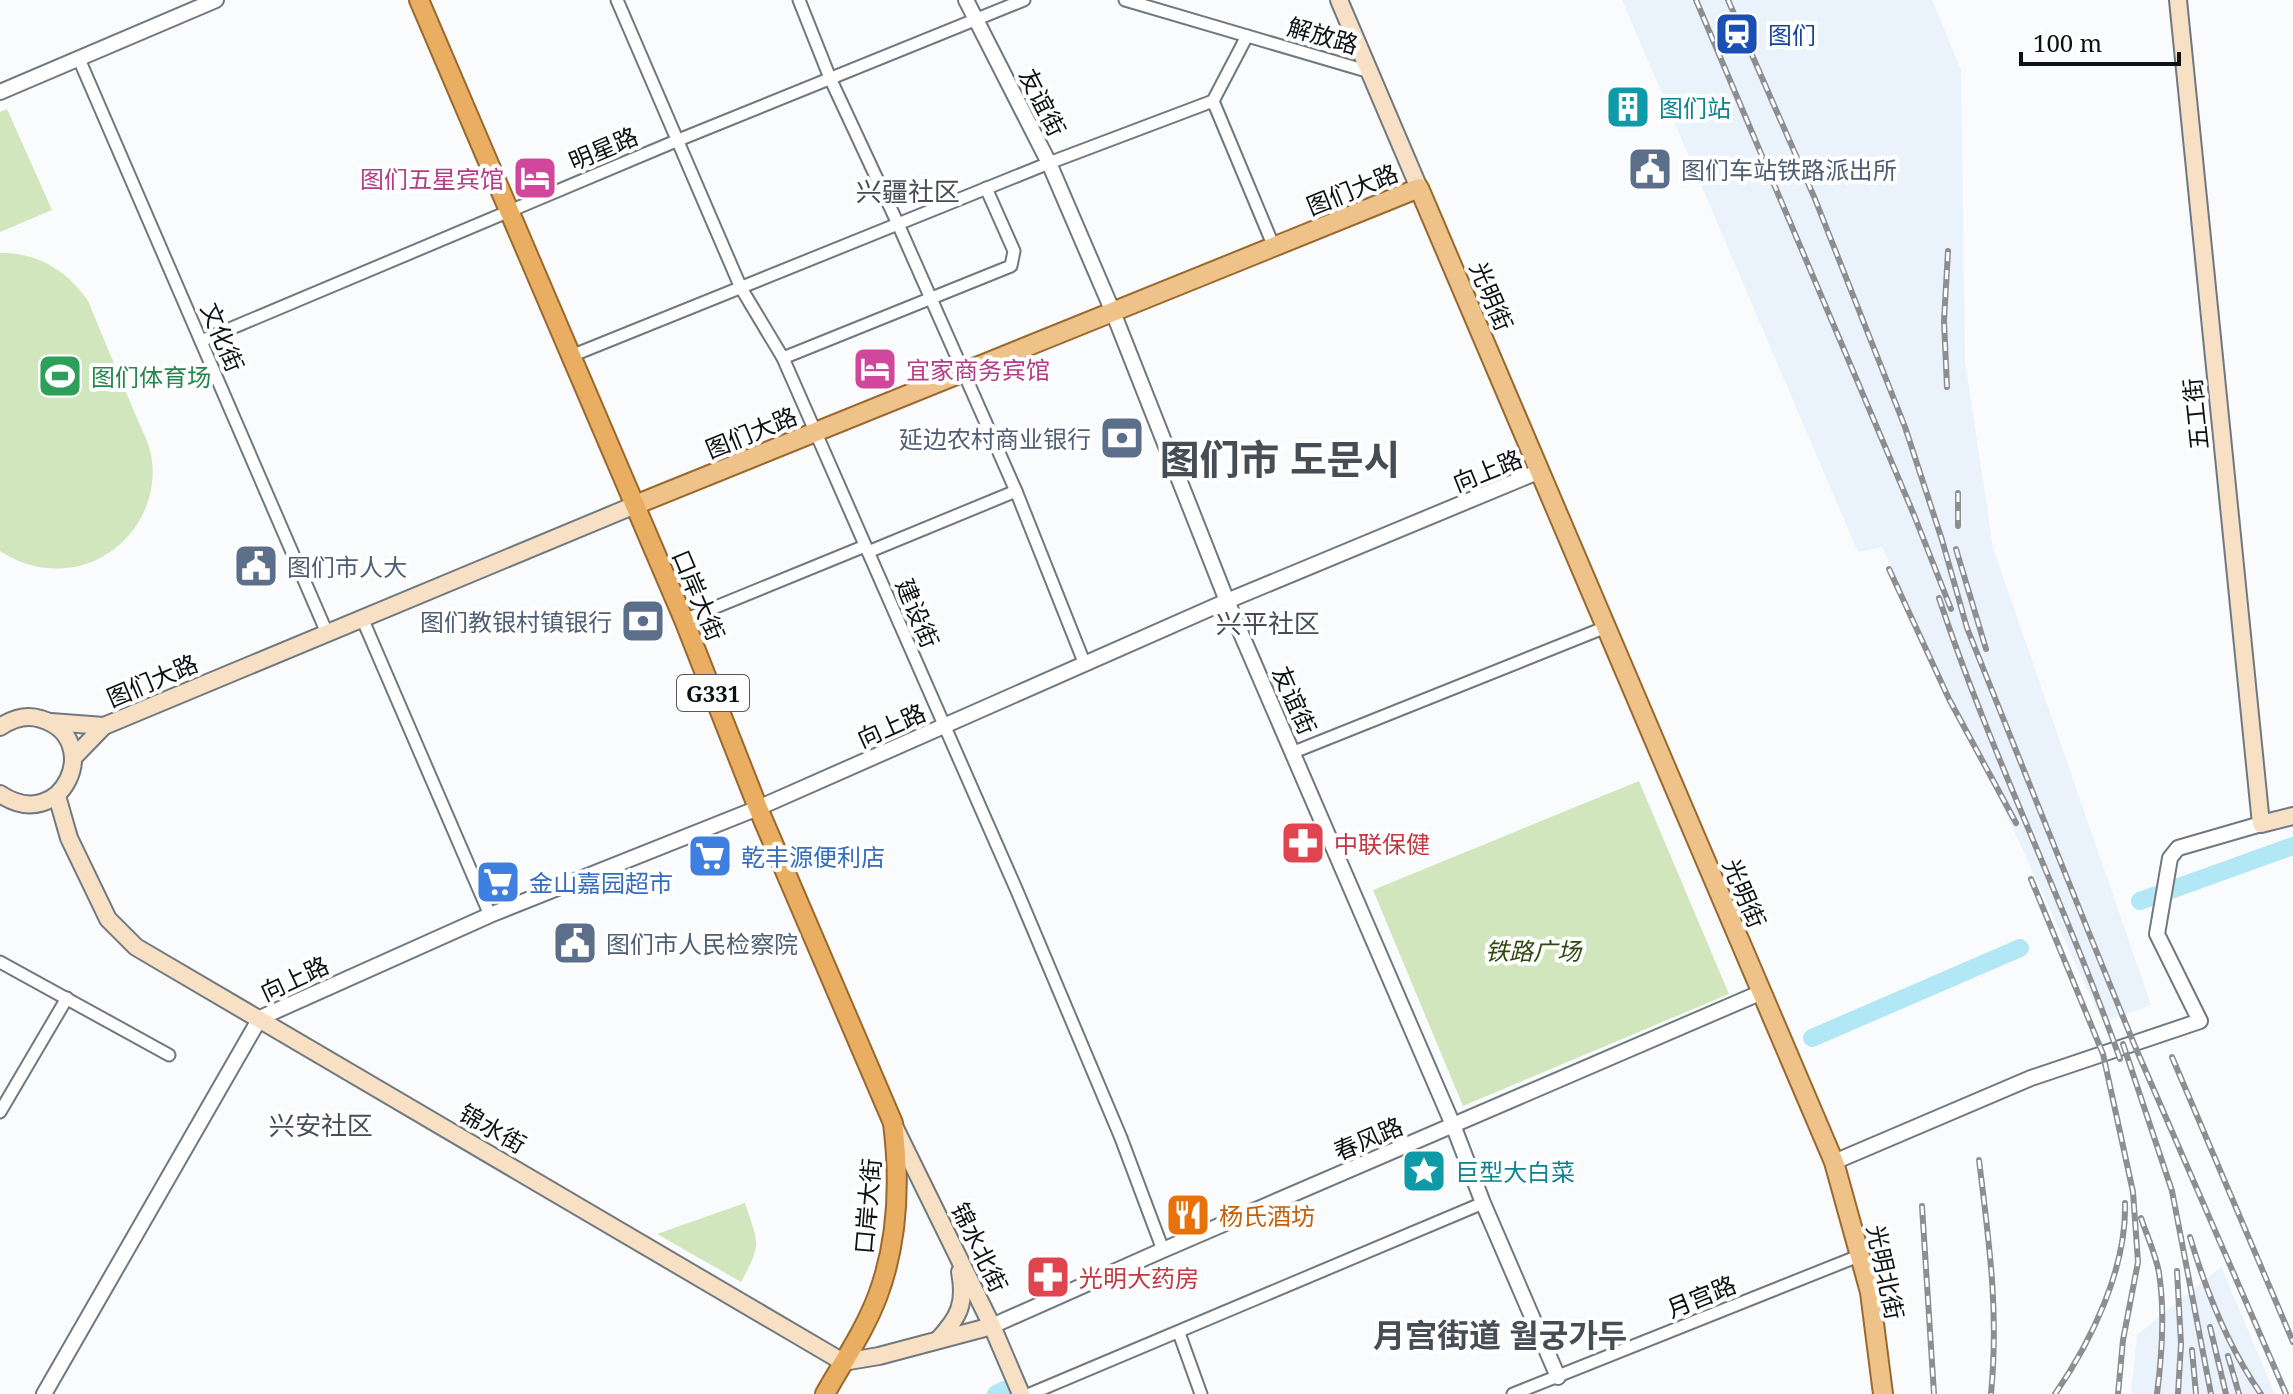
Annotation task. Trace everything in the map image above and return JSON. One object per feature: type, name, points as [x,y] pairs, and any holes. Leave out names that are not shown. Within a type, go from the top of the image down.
[{"type":"highway","name":"口岸大街","points":[[419,0],[684,620],[758,808],[893,1123],[897,1155],[896,1188],[885,1272],[864,1324],[825,1394]]},
{"type":"main road","name":"光明街","points":[[1339,0],[1834,1162]]},
{"type":"main road","name":"五工街","points":[[2178,0],[2261,824]]},
{"type":"main road","name":"图们大路","points":[[104,726],[635,505],[1419,188]]},
{"type":"main road","points":[[0,727],[23,717],[104,726]]},
{"type":"main road","points":[[0,795],[14,803],[44,803],[57,796],[66,785],[72,772],[70,744],[51,722]]},
{"type":"main road","points":[[73,758],[104,726]]},
{"type":"main road","name":"锦水街","points":[[57,796],[69,838],[108,919],[136,947],[843,1362]]},
{"type":"main road","points":[[2261,824],[2293,816]]},
{"type":"main road","name":"锦水北街","points":[[893,1123],[992,1326],[1021,1394]]},
{"type":"main road","name":"光明北街","points":[[1834,1162],[1870,1292],[1883,1394]]},
{"type":"main road","points":[[937,1341],[958,1315],[964,1292],[957,1255]]},
{"type":"main road","points":[[843,1362],[879,1356],[992,1326]]},
{"type":"street","points":[[0,92],[216,0]]},
{"type":"street","name":"建设街","points":[[617,0],[741,288],[783,358],[1121,1138],[1163,1250]]},
{"type":"street","points":[[799,0],[830,78],[1016,491],[1084,662]]},
{"type":"street","name":"友谊街","points":[[966,0],[1049,163],[1113,312],[1227,601],[1558,1377]]},
{"type":"street","name":"明星路","points":[[201,341],[676,141],[1024,0]]},
{"type":"street","name":"解放路","points":[[1125,0],[1370,72]]},
{"type":"street","points":[[571,356],[986,188],[1213,101],[1247,36]]},
{"type":"street","name":"文化街","points":[[79,59],[327,633]]},
{"type":"street","points":[[1213,101],[1274,247]]},
{"type":"street","points":[[783,358],[1011,266],[1014,251],[986,188]]},
{"type":"street","name":"向上路","points":[[260,1018],[490,915],[758,808],[1084,662],[1540,471]]},
{"type":"street","points":[[684,620],[1016,491]]},
{"type":"street","points":[[362,618],[490,915]]},
{"type":"street","points":[[1294,752],[1606,627]]},
{"type":"street","points":[[1834,1162],[2031,1078],[2200,1021],[2157,934],[2170,858],[2178,848],[2261,824]]},
{"type":"street","points":[[0,962],[169,1055]]},
{"type":"street","name":"春风路","points":[[992,1326],[1762,992]]},
{"type":"street","points":[[0,1112],[67,998]]},
{"type":"street","points":[[44,1394],[260,1018]]},
{"type":"street","points":[[1030,1394],[1483,1203]]},
{"type":"street","name":"月宫路","points":[[1513,1394],[1861,1255]]},
{"type":"street","points":[[1179,1333],[1201,1394]]},
{"type":"shaded area","points":[[1622,0],[1932,0],[1961,70],[1965,361],[1993,548],[2151,1005],[2103,1023],[1882,547],[1858,552]]},
{"type":"shaded area","points":[[2221,1267],[2275,1394],[2131,1394],[2137,1335]]},
{"type":"green space","points":[[7,109],[52,210],[0,232],[0,112]]},
{"type":"green space","name":"图们体育场","points":[[0,253],[27,256],[50,265],[80,290],[88,301],[152,461],[151,492],[131,533],[108,554],[70,568],[34,566],[0,551]]},
{"type":"green space","name":"铁路广场","points":[[1639,781],[1729,994],[1463,1106],[1373,890]]},
{"type":"green space","points":[[745,1203],[756,1243],[753,1259],[741,1282],[657,1234]]},
{"type":"waterway","points":[[2140,901],[2293,846]]},
{"type":"waterway","points":[[1812,1038],[2020,948]]},
{"type":"waterway","points":[[996,1394],[1004,1390]]},
{"type":"railway","points":[[1696,0],[1951,609]]},
{"type":"railway","points":[[1728,0],[1815,199],[1905,427],[1967,628],[2089,933],[2286,1394]]},
{"type":"railway","points":[[1947,387],[1944,321],[1948,251]]},
{"type":"railway","points":[[1958,493],[1958,526]]},
{"type":"railway","points":[[1956,549],[1986,649]]},
{"type":"railway","points":[[1889,569],[1949,699],[2016,823]]},
{"type":"railway","points":[[1939,598],[1981,714],[2076,943],[2120,1059]]},
{"type":"railway","points":[[2031,879],[2103,1054],[2133,1192],[2138,1262],[2123,1340],[2118,1394]]},
{"type":"railway","points":[[2123,1044],[2172,1191],[2211,1394]]},
{"type":"railway","points":[[2172,1057],[2293,1342]]},
{"type":"railway","points":[[1979,1160],[1993,1305],[1991,1394]]},
{"type":"railway","points":[[2055,1394],[2081,1351],[2104,1303],[2120,1253],[2125,1203]]},
{"type":"railway","points":[[1922,1206],[1934,1394]]},
{"type":"railway","points":[[2141,1218],[2156,1259],[2161,1288],[2162,1334],[2157,1394]]},
{"type":"railway","points":[[2190,1237],[2219,1318],[2261,1394]]},
{"type":"railway","points":[[2177,1271],[2181,1344],[2178,1394]]},
{"type":"railway","points":[[2210,1327],[2226,1394]]},
{"type":"railway","points":[[2192,1350],[2196,1394]]},
{"type":"railway","points":[[2228,1356],[2239,1394]]},
{"type":"place","name":"图们","points":[[1737,34]]},
{"type":"place","name":"图们站","points":[[1628,107]]},
{"type":"place","name":"图们车站铁路派出所","points":[[1650,169]]},
{"type":"place","name":"图们五星宾馆","points":[[535,178]]},
{"type":"place","name":"宜家商务宾馆","points":[[875,369]]},
{"type":"place","name":"图们体育场","points":[[60,376]]},
{"type":"place","name":"延边农村商业银行","points":[[1122,438]]},
{"type":"place","name":"图们市人大","points":[[256,566]]},
{"type":"place","name":"图们教银村镇银行","points":[[643,621]]},
{"type":"place","name":"中联保健","points":[[1303,843]]},
{"type":"place","name":"乾丰源便利店","points":[[710,856]]},
{"type":"place","name":"金山嘉园超市","points":[[498,882]]},
{"type":"place","name":"图们市人民检察院","points":[[575,943]]},
{"type":"place","name":"巨型大白菜","points":[[1424,1171]]},
{"type":"place","name":"杨氏酒坊","points":[[1188,1215]]},
{"type":"place","name":"光明大药房","points":[[1048,1277]]},
{"type":"district","name":"兴疆社区","points":[[908,191]]},
{"type":"district","name":"图们市 도문시","points":[[1280,458]]},
{"type":"district","name":"兴平社区","points":[[1268,623]]},
{"type":"district","name":"兴安社区","points":[[321,1125]]},
{"type":"district","name":"月宫街道 월궁가두","points":[[1500,1334]]}]
